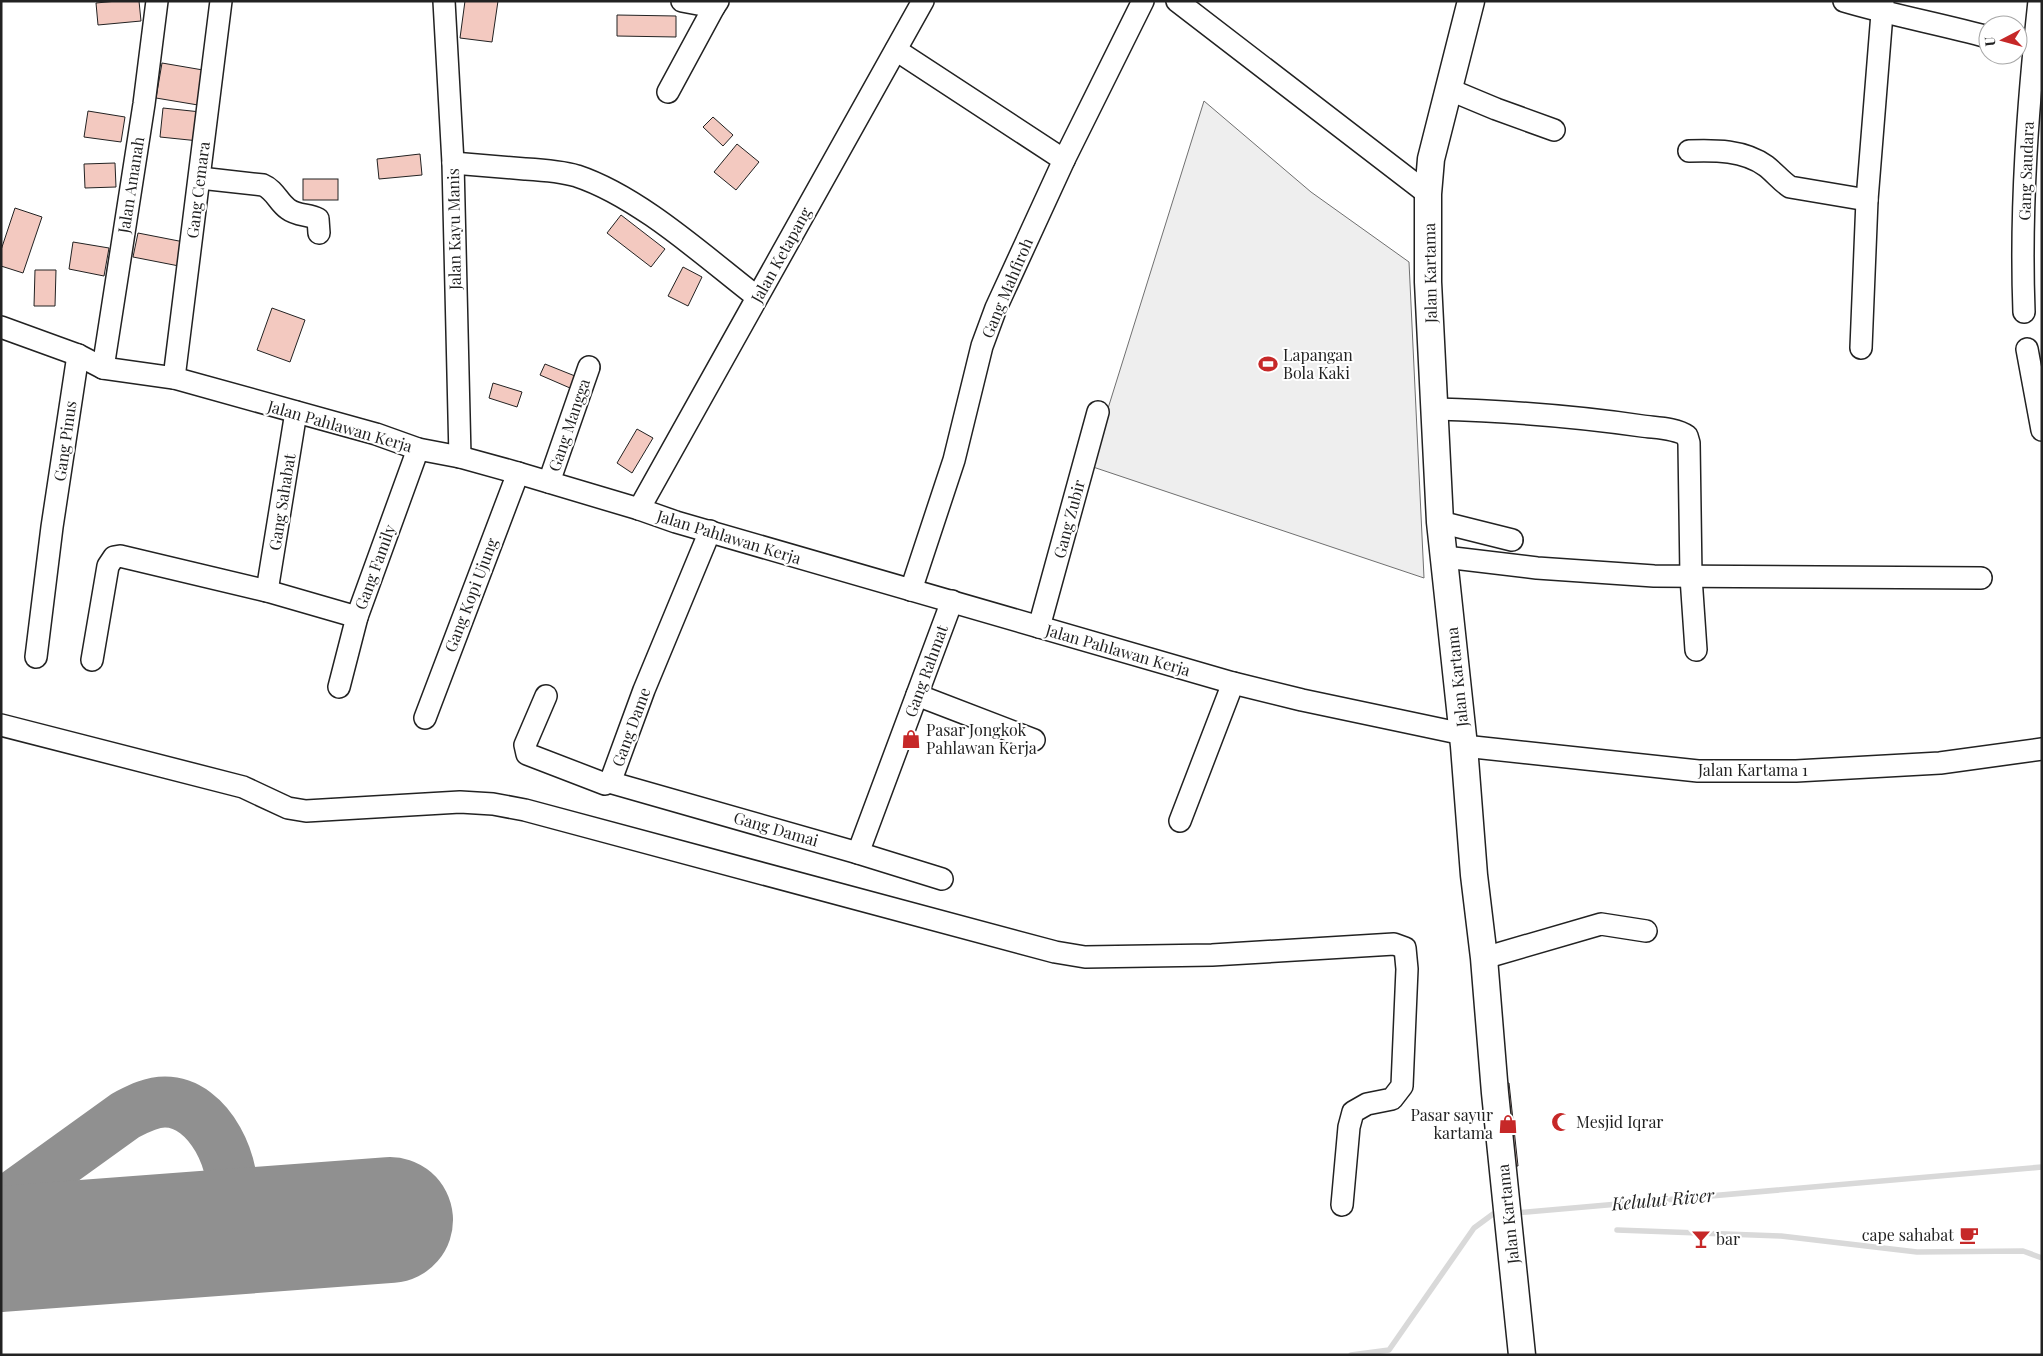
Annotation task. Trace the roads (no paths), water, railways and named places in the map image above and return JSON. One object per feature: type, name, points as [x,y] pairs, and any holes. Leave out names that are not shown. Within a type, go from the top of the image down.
[{"type":"main road","name":"Jalan Kartama","points":[[1471,1],[1432,159],[1428,194],[1428,282],[1436,409],[1440,522],[1445,557],[1474,875],[1484,958],[1522,1355]]},
{"type":"street","name":"Jalan Amanah","points":[[103,368],[144,104],[156,1]]},
{"type":"street","name":"Gang Cemara","points":[[174,378],[221,1]]},
{"type":"street","name":"Jalan Kayu Manis","points":[[444,1],[452,163],[460,457]]},
{"type":"street","points":[[668,92],[716,4],[682,1]]},
{"type":"street","name":"Jalan Ketapang","points":[[639,509],[923,1]]},
{"type":"street","name":"Gang Mahfiroh","points":[[911,590],[954,460],[982,346],[996,308],[1064,160],[1143,1]]},
{"type":"street","points":[[1177,1],[1428,194]]},
{"type":"street","points":[[1844,1],[1883,7],[1978,34]]},
{"type":"street","name":"Gang Saudara","points":[[2024,312],[2022,281],[2027,127],[2031,50],[2038,1]]},
{"type":"street","points":[[1861,348],[1867,200],[1883,7]]},
{"type":"street","points":[[896,50],[1064,160]]},
{"type":"street","points":[[1448,89],[1554,130]]},
{"type":"street","points":[[1689,151],[1716,150],[1745,156],[1765,166],[1790,187],[1867,200]]},
{"type":"street","points":[[452,163],[553,171],[577,176],[601,186],[626,199],[664,225],[757,297]]},
{"type":"street","points":[[200,178],[263,185],[271,188],[288,209],[301,215],[318,219],[318,233]]},
{"type":"street","name":"Jalan Pahlawan Kerja","points":[[1,327],[78,355],[103,368],[174,378],[376,434],[418,449],[460,457],[518,473],[710,532],[1233,683],[1463,740]]},
{"type":"street","points":[[2027,349],[2042,430]]},
{"type":"street","name":"Gang Pinus","points":[[36,657],[52,527],[78,355]]},
{"type":"street","name":"Gang Mangga","points":[[549,482],[589,368]]},
{"type":"street","points":[[1436,409],[1544,414],[1606,421],[1682,433],[1687,436],[1689,443],[1691,577],[1696,650]]},
{"type":"street","name":"Gang Sahabat","points":[[267,591],[296,412]]},
{"type":"street","name":"Gang Zubir","points":[[1039,627],[1098,412]]},
{"type":"street","name":"Gang Family","points":[[339,687],[357,617],[418,449]]},
{"type":"street","name":"Gang Kopi Ujung","points":[[425,718],[518,473]]},
{"type":"street","points":[[1440,522],[1512,540]]},
{"type":"street","name":"Gang Dame","points":[[546,696],[525,745],[526,754],[605,784],[609,782],[644,690],[710,532]]},
{"type":"street","points":[[92,660],[108,566],[114,558],[120,556],[267,591],[357,617]]},
{"type":"street","points":[[1445,557],[1538,568],[1691,577],[1981,578]]},
{"type":"street","name":"Gang Rahmat","points":[[858,853],[952,601]]},
{"type":"street","points":[[1180,821],[1233,683]]},
{"type":"street","points":[[917,695],[1034,740]]},
{"type":"street","points":[[1,725],[243,787],[288,808],[306,812],[460,802],[493,804],[525,810],[1055,952],[1085,957],[1212,955],[1394,944],[1405,948],[1407,969],[1402,1086],[1392,1099],[1367,1104],[1353,1112],[1349,1127],[1342,1205]]},
{"type":"street","name":"Jalan Kartama 1","points":[[1463,740],[1698,771],[1796,771],[1940,763],[2042,749]]},
{"type":"street","name":"Gang Damai","points":[[609,782],[942,879]]},
{"type":"street","points":[[1484,958],[1602,924],[1646,931]]},
{"type":"waterway","name":"Kelulut River","points":[[1515,1213],[2042,1167]]},
{"type":"waterway","name":"Kelulut River","points":[[1351,1355],[1389,1350],[1474,1228],[1493,1214],[1500,1214]]},
{"type":"waterway","points":[[1617,1230],[1781,1236],[1917,1252],[2023,1251],[2042,1258]]},
{"type":"place","name":"Lapangan Bola Kaki","points":[[1268,364]]},
{"type":"place","name":"Pasar Jongkok Pahlawan Kerja","points":[[911,739]]},
{"type":"place","name":"Mesjid Iqrar","points":[[1561,1122]]},
{"type":"place","name":"Pasar sayur kartama","points":[[1508,1124]]},
{"type":"place","name":"cape sahabat","points":[[1969,1235]]},
{"type":"place","name":"bar","points":[[1701,1239]]}]
